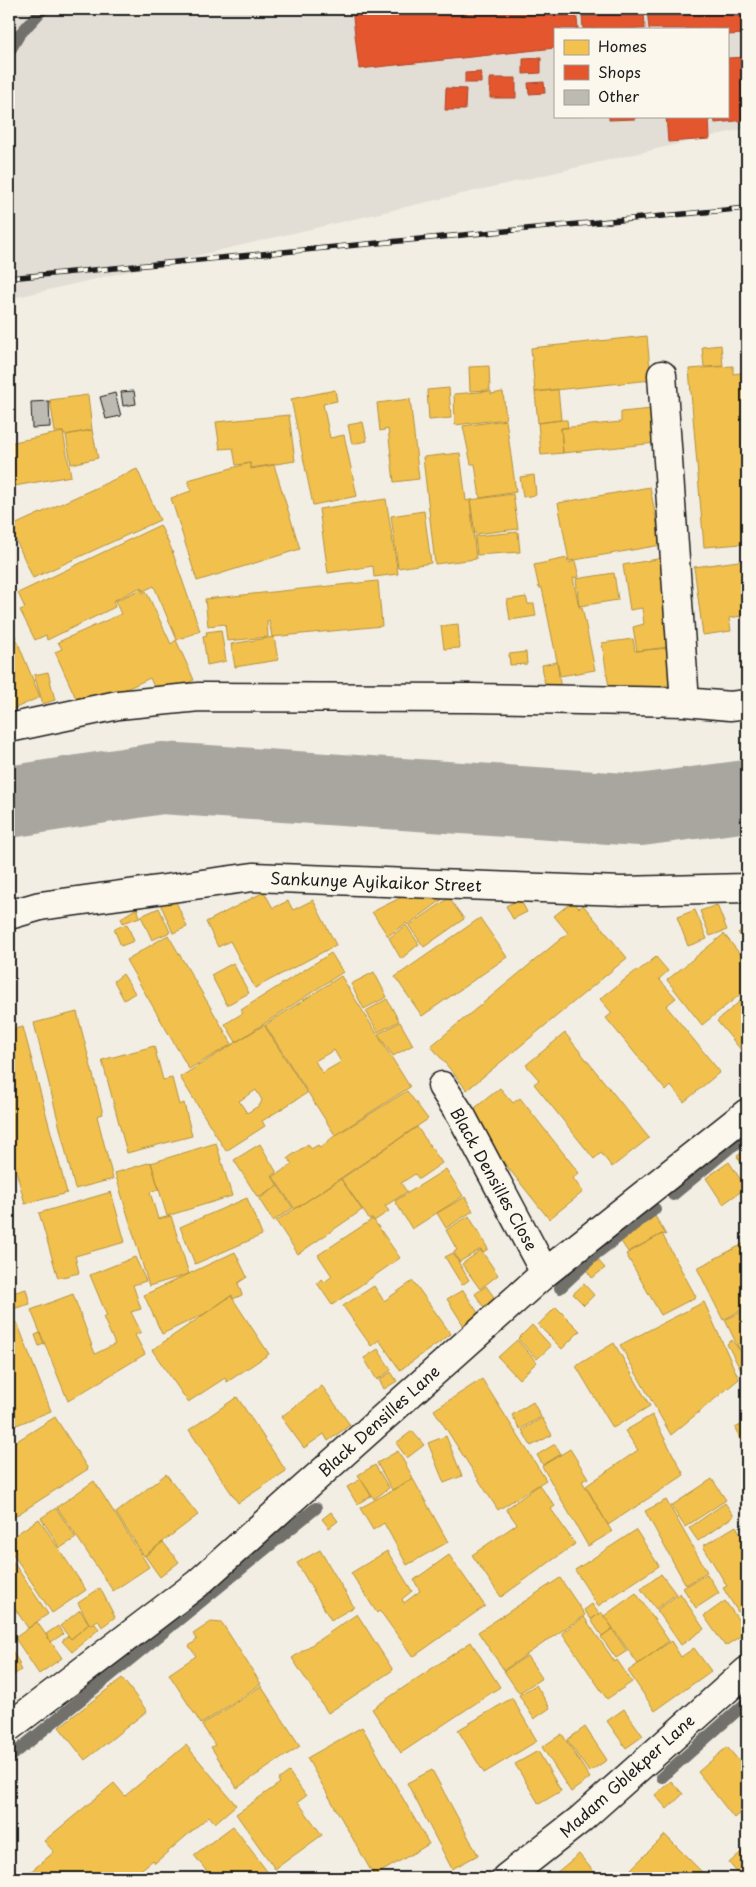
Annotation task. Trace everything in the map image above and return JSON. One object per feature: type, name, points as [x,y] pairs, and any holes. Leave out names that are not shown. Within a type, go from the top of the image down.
[{"type":"street","points":[[662,375],[685,702]]},
{"type":"street","points":[[9,728],[118,705],[199,697],[471,698],[685,702],[730,706],[747,704]]},
{"type":"street","name":"Sankunye Ayikaikor Street","points":[[9,915],[40,906],[253,877],[621,891],[747,888]]},
{"type":"street","name":"Black Densilles Close","points":[[442,1086],[462,1117],[545,1273]]},
{"type":"street","name":"Black Densilles Lane","points":[[9,1727],[198,1584],[545,1273],[747,1113]]},
{"type":"street","name":"Madam Gblekper Lane","points":[[506,1878],[581,1819],[747,1671]]},
{"type":"shaded area","points":[[9,9],[747,9],[747,128],[9,299]]},
{"type":"building: Homes","points":[[647,336],[651,380],[535,392],[531,348]]},
{"type":"building: Homes","points":[[721,345],[723,366],[704,367],[702,347]]},
{"type":"building: Homes","points":[[489,366],[490,390],[470,391],[469,367]]},
{"type":"building: Homes","points":[[733,366],[733,374],[747,372],[747,554],[743,555],[742,544],[704,547],[689,369]]},
{"type":"building: Homes","points":[[449,388],[451,418],[429,420],[427,390]]},
{"type":"building: Homes","points":[[558,389],[561,420],[538,423],[535,392]]},
{"type":"building: Homes","points":[[335,390],[337,401],[323,404],[330,438],[344,435],[357,496],[313,505],[291,399]]},
{"type":"building: Homes","points":[[491,391],[491,394],[503,392],[506,419],[455,425],[454,394]]},
{"type":"building: Homes","points":[[88,395],[92,430],[64,435],[63,432],[55,432],[50,400]]},
{"type":"building: Homes","points":[[410,399],[419,479],[394,482],[388,429],[380,431],[377,403]]},
{"type":"building: Homes","points":[[652,409],[656,443],[563,453],[561,428],[621,422],[621,412]]},
{"type":"building: Homes","points":[[289,415],[295,461],[251,468],[250,463],[236,465],[233,448],[220,449],[216,422]]},
{"type":"building: Homes","points":[[506,420],[516,492],[480,498],[475,464],[471,464],[463,426]]},
{"type":"building: Homes","points":[[567,420],[568,428],[561,428],[563,453],[541,455],[538,423]]},
{"type":"building: Homes","points":[[363,422],[367,441],[352,444],[348,425]]},
{"type":"building: Homes","points":[[92,430],[98,458],[71,464],[66,435]]},
{"type":"building: Homes","points":[[63,432],[71,476],[9,487],[9,443]]},
{"type":"building: Homes","points":[[460,453],[466,501],[470,500],[476,559],[435,564],[423,457]]},
{"type":"building: Homes","points":[[250,463],[251,469],[274,465],[300,549],[197,581],[171,498],[191,491],[188,480]]},
{"type":"building: Homes","points":[[137,469],[160,520],[33,578],[10,527]]},
{"type":"building: Homes","points":[[534,475],[536,495],[523,497],[520,477]]},
{"type":"building: Homes","points":[[650,487],[661,545],[569,561],[558,503]]},
{"type":"building: Homes","points":[[513,494],[518,529],[475,534],[470,500]]},
{"type":"building: Homes","points":[[386,499],[398,574],[374,577],[373,566],[328,573],[319,509]]},
{"type":"building: Homes","points":[[424,511],[431,563],[398,568],[391,516]]},
{"type":"building: Homes","points":[[160,525],[171,548],[200,631],[177,640],[154,586],[143,591],[141,587],[113,601],[115,607],[47,640],[46,635],[35,640],[20,610],[25,608],[18,593]]},
{"type":"building: Homes","points":[[518,532],[520,552],[477,555],[475,536]]},
{"type":"building: Homes","points":[[567,558],[568,563],[575,561],[579,577],[573,578],[579,607],[582,607],[595,670],[560,676],[542,588],[539,588],[534,565]]},
{"type":"building: Homes","points":[[663,558],[676,646],[637,651],[633,627],[644,624],[642,608],[630,610],[623,565]]},
{"type":"building: Homes","points":[[746,560],[747,615],[729,618],[731,631],[703,635],[694,567]]},
{"type":"building: Homes","points":[[614,573],[618,600],[579,606],[576,579]]},
{"type":"building: Homes","points":[[378,581],[382,626],[272,637],[269,620],[267,621],[268,637],[227,641],[225,624],[208,626],[205,599]]},
{"type":"building: Homes","points":[[142,589],[143,593],[146,591],[171,644],[176,640],[194,680],[158,696],[150,678],[90,706],[79,705],[55,652],[62,649],[58,642],[121,614],[115,601]]},
{"type":"building: Homes","points":[[526,597],[528,604],[534,604],[536,616],[510,620],[507,600]]},
{"type":"building: Homes","points":[[9,621],[40,697],[9,711]]},
{"type":"building: Homes","points":[[458,624],[460,648],[444,649],[441,626]]},
{"type":"building: Homes","points":[[221,630],[226,661],[207,665],[203,636],[207,635],[206,632]]},
{"type":"building: Homes","points":[[274,637],[278,660],[235,667],[231,644]]},
{"type":"building: Homes","points":[[633,639],[635,651],[669,648],[674,684],[610,694],[602,643]]},
{"type":"building: Homes","points":[[526,652],[527,664],[510,665],[509,654]]},
{"type":"building: Homes","points":[[557,662],[561,690],[546,692],[542,665]]},
{"type":"building: Homes","points":[[48,672],[55,700],[43,704],[34,675]]},
{"type":"building: Homes","points":[[171,890],[187,927],[173,933],[157,896]]},
{"type":"building: Homes","points":[[264,892],[273,908],[288,901],[293,910],[313,900],[336,945],[255,988],[230,941],[218,947],[206,922]]},
{"type":"building: Homes","points":[[406,895],[447,896],[408,925],[406,923],[388,936],[372,912]]},
{"type":"building: Homes","points":[[449,898],[464,919],[424,947],[409,926]]},
{"type":"building: Homes","points":[[520,899],[527,912],[513,919],[506,906]]},
{"type":"building: Homes","points":[[573,901],[579,908],[583,905],[627,958],[467,1090],[431,1046],[568,933],[554,916]]},
{"type":"building: Homes","points":[[717,905],[727,930],[710,936],[700,911]]},
{"type":"building: Homes","points":[[137,908],[140,917],[123,923],[121,918]]},
{"type":"building: Homes","points":[[159,908],[170,932],[152,940],[141,916]]},
{"type":"building: Homes","points":[[695,910],[707,939],[688,946],[677,917]]},
{"type":"building: Homes","points":[[480,918],[507,957],[422,1016],[395,977]]},
{"type":"building: Homes","points":[[127,924],[134,941],[121,946],[114,929]]},
{"type":"building: Homes","points":[[406,925],[419,944],[401,959],[389,938]]},
{"type":"building: Homes","points":[[747,925],[747,943],[738,933]]},
{"type":"building: Homes","points":[[724,934],[747,963],[747,989],[702,1025],[667,980]]},
{"type":"building: Homes","points":[[168,935],[232,1044],[189,1069],[126,960]]},
{"type":"building: Homes","points":[[331,953],[343,972],[236,1042],[225,1024],[243,1013],[241,1010]]},
{"type":"building: Homes","points":[[656,957],[668,971],[659,979],[676,998],[666,1006],[720,1072],[684,1102],[671,1086],[666,1091],[606,1018],[612,1013],[600,999]]},
{"type":"building: Homes","points":[[233,963],[249,993],[227,1005],[211,975]]},
{"type":"building: Homes","points":[[374,972],[387,997],[364,1009],[351,984]]},
{"type":"building: Homes","points":[[123,974],[135,993],[124,1000],[114,981]]},
{"type":"building: Homes","points":[[341,976],[410,1087],[335,1135],[265,1025]],"holes":[[[334,1050],[341,1062],[322,1073],[315,1061]]]},
{"type":"building: Homes","points":[[747,995],[747,1057],[717,1021]]},
{"type":"building: Homes","points":[[387,999],[399,1021],[378,1032],[366,1011]]},
{"type":"building: Homes","points":[[77,1012],[103,1114],[97,1116],[113,1179],[75,1189],[34,1023]]},
{"type":"building: Homes","points":[[400,1022],[413,1045],[393,1056],[378,1034]]},
{"type":"building: Homes","points":[[264,1025],[307,1093],[262,1121],[265,1126],[226,1151],[180,1077]],"holes":[[[256,1090],[262,1100],[260,1105],[247,1113],[239,1101]]]},
{"type":"building: Homes","points":[[23,1027],[67,1193],[25,1204],[9,1144],[9,1030]]},
{"type":"building: Homes","points":[[565,1033],[649,1138],[612,1167],[601,1153],[594,1159],[534,1084],[539,1080],[526,1065]]},
{"type":"building: Homes","points":[[154,1046],[163,1080],[172,1078],[179,1105],[184,1103],[192,1136],[127,1153],[102,1060]]},
{"type":"building: Homes","points":[[500,1088],[513,1103],[520,1098],[579,1173],[573,1178],[583,1192],[549,1219],[466,1115]]},
{"type":"building: Homes","points":[[407,1091],[428,1119],[295,1209],[273,1177],[292,1164],[288,1158],[308,1144],[311,1149],[318,1145],[320,1148],[333,1137]]},
{"type":"building: Homes","points":[[417,1127],[442,1163],[419,1179],[415,1174],[401,1183],[407,1192],[385,1206],[389,1211],[374,1221],[372,1218],[370,1220],[341,1179]]},
{"type":"building: Homes","points":[[216,1143],[232,1196],[167,1216],[151,1163]]},
{"type":"building: Homes","points":[[260,1144],[277,1173],[272,1176],[278,1186],[258,1198],[234,1160]]},
{"type":"building: Homes","points":[[747,1150],[747,1173],[737,1156]]},
{"type":"building: Homes","points":[[151,1162],[159,1189],[150,1192],[158,1219],[171,1216],[189,1274],[149,1286],[115,1173]]},
{"type":"building: Homes","points":[[729,1162],[746,1188],[723,1204],[706,1178]]},
{"type":"building: Homes","points":[[446,1169],[463,1196],[412,1229],[395,1201]]},
{"type":"building: Homes","points":[[341,1179],[362,1210],[298,1254],[276,1221]]},
{"type":"building: Homes","points":[[278,1186],[293,1208],[273,1221],[259,1199]]},
{"type":"building: Homes","points":[[111,1192],[125,1242],[75,1256],[79,1273],[58,1278],[39,1213]]},
{"type":"building: Homes","points":[[465,1197],[473,1211],[446,1228],[437,1213]]},
{"type":"building: Homes","points":[[247,1198],[262,1235],[195,1264],[180,1227]]},
{"type":"building: Homes","points":[[469,1216],[488,1249],[482,1253],[481,1249],[459,1262],[454,1252],[457,1250],[446,1230]]},
{"type":"building: Homes","points":[[655,1216],[666,1235],[662,1234],[628,1252],[620,1240]]},
{"type":"building: Homes","points":[[373,1219],[400,1258],[332,1305],[317,1283],[322,1279],[325,1282],[332,1276],[318,1255]]},
{"type":"building: Homes","points":[[662,1234],[696,1297],[661,1315],[626,1254]]},
{"type":"building: Homes","points":[[747,1242],[747,1307],[723,1320],[697,1268]]},
{"type":"building: Homes","points":[[481,1250],[498,1275],[480,1289],[462,1264]]},
{"type":"building: Homes","points":[[235,1252],[247,1277],[238,1283],[242,1295],[233,1299],[232,1295],[204,1314],[162,1334],[144,1295]]},
{"type":"building: Homes","points":[[453,1253],[469,1280],[462,1285],[445,1257]]},
{"type":"building: Homes","points":[[135,1257],[146,1281],[133,1285],[141,1309],[131,1312],[141,1332],[135,1335],[145,1354],[68,1401],[31,1310],[73,1294],[95,1354],[115,1344],[103,1317],[107,1316],[90,1275]]},
{"type":"building: Homes","points":[[596,1258],[605,1268],[592,1278],[585,1268]]},
{"type":"building: Homes","points":[[413,1281],[451,1334],[400,1370],[379,1340],[371,1346],[343,1306],[374,1286],[384,1301]]},
{"type":"building: Homes","points":[[584,1284],[594,1295],[584,1305],[573,1294]]},
{"type":"building: Homes","points":[[486,1286],[497,1301],[485,1309],[475,1294]]},
{"type":"building: Homes","points":[[26,1289],[30,1304],[9,1310],[9,1294]]},
{"type":"building: Homes","points":[[463,1290],[480,1316],[464,1326],[447,1299]]},
{"type":"building: Homes","points":[[231,1296],[269,1354],[227,1382],[225,1378],[188,1402],[152,1350]]},
{"type":"building: Homes","points":[[704,1302],[739,1379],[671,1435],[620,1345]]},
{"type":"building: Homes","points":[[556,1307],[580,1331],[562,1349],[538,1325]]},
{"type":"building: Homes","points":[[747,1309],[747,1345],[739,1349],[725,1320]]},
{"type":"building: Homes","points":[[17,1322],[51,1411],[9,1428],[9,1325]]},
{"type":"building: Homes","points":[[532,1325],[551,1346],[537,1359],[518,1339]]},
{"type":"building: Homes","points":[[40,1333],[44,1344],[39,1346],[35,1335]]},
{"type":"building: Homes","points":[[517,1340],[537,1362],[519,1379],[498,1357]]},
{"type":"building: Homes","points":[[732,1340],[740,1351],[747,1348],[747,1376],[745,1378],[727,1344]]},
{"type":"building: Homes","points":[[614,1343],[650,1406],[613,1428],[576,1366]]},
{"type":"building: Homes","points":[[378,1349],[391,1370],[377,1380],[364,1358]]},
{"type":"building: Homes","points":[[391,1372],[397,1381],[384,1389],[379,1380]]},
{"type":"building: Homes","points":[[482,1379],[546,1480],[498,1510],[434,1410]]},
{"type":"building: Homes","points":[[322,1386],[350,1425],[328,1441],[324,1434],[304,1448],[281,1417]]},
{"type":"building: Homes","points":[[237,1397],[286,1471],[238,1503],[189,1430]]},
{"type":"building: Homes","points":[[533,1402],[541,1417],[520,1429],[512,1415]]},
{"type":"building: Homes","points":[[652,1415],[684,1475],[608,1525],[586,1486],[638,1450],[625,1431]]},
{"type":"building: Homes","points":[[55,1417],[88,1469],[9,1520],[9,1446]]},
{"type":"building: Homes","points":[[542,1418],[552,1435],[531,1446],[522,1430]]},
{"type":"building: Homes","points":[[747,1422],[747,1453],[735,1428]]},
{"type":"building: Homes","points":[[412,1431],[424,1445],[407,1458],[396,1443]]},
{"type":"building: Homes","points":[[446,1436],[462,1476],[444,1483],[428,1443]]},
{"type":"building: Homes","points":[[555,1444],[561,1454],[543,1465],[537,1455]]},
{"type":"building: Homes","points":[[570,1449],[588,1478],[582,1481],[612,1532],[588,1546],[542,1466]]},
{"type":"building: Homes","points":[[398,1451],[413,1478],[392,1490],[377,1463]]},
{"type":"building: Homes","points":[[375,1465],[389,1488],[374,1499],[358,1475]]},
{"type":"building: Homes","points":[[166,1474],[198,1515],[144,1556],[116,1513]]},
{"type":"building: Homes","points":[[361,1479],[371,1496],[357,1504],[347,1487]]},
{"type":"building: Homes","points":[[413,1479],[448,1542],[407,1565],[384,1523],[373,1530],[360,1508]]},
{"type":"building: Homes","points":[[712,1479],[726,1500],[685,1527],[671,1506]]},
{"type":"building: Homes","points":[[94,1481],[149,1567],[113,1591],[57,1507]]},
{"type":"building: Homes","points":[[539,1485],[555,1506],[551,1509],[575,1544],[501,1597],[472,1555],[517,1524],[506,1509]]},
{"type":"building: Homes","points":[[666,1500],[707,1572],[686,1585],[645,1511]]},
{"type":"building: Homes","points":[[725,1503],[734,1516],[698,1541],[689,1528]]},
{"type":"building: Homes","points":[[56,1508],[76,1538],[60,1548],[41,1518]]},
{"type":"building: Homes","points":[[331,1512],[338,1521],[329,1528],[322,1519]]},
{"type":"building: Homes","points":[[39,1519],[86,1590],[52,1613],[9,1548],[9,1539]]},
{"type":"building: Homes","points":[[736,1526],[747,1545],[747,1618],[742,1610],[738,1612],[723,1588],[727,1586],[703,1546]]},
{"type":"building: Homes","points":[[636,1530],[659,1566],[598,1606],[575,1570]]},
{"type":"building: Homes","points":[[163,1542],[179,1562],[160,1577],[145,1556]]},
{"type":"building: Homes","points":[[320,1550],[354,1607],[331,1620],[297,1563]]},
{"type":"building: Homes","points":[[387,1551],[412,1591],[402,1599],[404,1603],[420,1591],[414,1580],[449,1555],[485,1606],[413,1657],[383,1615],[379,1611],[377,1613],[351,1573]]},
{"type":"building: Homes","points":[[9,1556],[48,1614],[28,1628],[9,1600]]},
{"type":"building: Homes","points":[[661,1574],[676,1594],[656,1609],[641,1589]]},
{"type":"building: Homes","points":[[707,1574],[719,1593],[696,1608],[683,1588]]},
{"type":"building: Homes","points":[[560,1578],[585,1615],[504,1670],[478,1632]]},
{"type":"building: Homes","points":[[100,1588],[115,1617],[102,1627],[98,1620],[90,1625],[78,1603]]},
{"type":"building: Homes","points":[[636,1593],[669,1641],[638,1664],[604,1616]]},
{"type":"building: Homes","points":[[680,1593],[704,1629],[681,1645],[657,1610]]},
{"type":"building: Homes","points":[[725,1601],[747,1632],[725,1646],[704,1616]]},
{"type":"building: Homes","points":[[592,1604],[599,1614],[591,1619],[584,1610]]},
{"type":"building: Homes","points":[[80,1610],[89,1624],[71,1639],[60,1626]]},
{"type":"building: Homes","points":[[601,1612],[613,1628],[602,1636],[591,1620]]},
{"type":"building: Homes","points":[[357,1614],[393,1670],[328,1713],[292,1658]]},
{"type":"building: Homes","points":[[584,1617],[615,1662],[617,1660],[632,1682],[607,1699],[562,1633]]},
{"type":"building: Homes","points":[[37,1622],[62,1658],[39,1674],[15,1638]]},
{"type":"building: Homes","points":[[211,1622],[222,1623],[261,1684],[201,1724],[169,1674],[196,1656],[189,1646],[197,1640],[193,1634]]},
{"type":"building: Homes","points":[[89,1624],[95,1624],[99,1629],[72,1652],[62,1641],[68,1636],[71,1639]]},
{"type":"building: Homes","points":[[58,1626],[63,1634],[51,1642],[46,1634]]},
{"type":"building: Homes","points":[[612,1629],[627,1651],[616,1658],[601,1637]]},
{"type":"building: Homes","points":[[671,1641],[681,1657],[694,1648],[711,1671],[655,1711],[628,1671]]},
{"type":"building: Homes","points":[[471,1642],[500,1687],[401,1753],[372,1709]]},
{"type":"building: Homes","points":[[9,1646],[20,1664],[18,1665],[21,1670],[12,1676],[9,1673]]},
{"type":"building: Homes","points":[[527,1656],[542,1678],[519,1693],[504,1671]]},
{"type":"building: Homes","points":[[122,1678],[147,1711],[85,1760],[59,1727]]},
{"type":"building: Homes","points":[[536,1685],[550,1708],[534,1719],[519,1695]]},
{"type":"building: Homes","points":[[261,1686],[300,1746],[237,1788],[211,1747],[215,1745],[202,1725]]},
{"type":"building: Homes","points":[[512,1698],[537,1741],[484,1773],[458,1730]]},
{"type":"building: Homes","points":[[624,1709],[643,1736],[626,1748],[607,1721]]},
{"type":"building: Homes","points":[[362,1727],[429,1844],[374,1876],[307,1758]]},
{"type":"building: Homes","points":[[585,1727],[607,1760],[589,1772],[567,1740]]},
{"type":"building: Homes","points":[[562,1734],[590,1778],[571,1792],[542,1747]]},
{"type":"building: Homes","points":[[186,1745],[236,1805],[215,1823],[209,1816],[155,1863],[153,1860],[131,1878],[23,1878],[54,1852],[44,1841],[114,1783],[125,1796]]},
{"type":"building: Homes","points":[[727,1747],[747,1770],[747,1807],[734,1818],[698,1772]]},
{"type":"building: Homes","points":[[538,1751],[561,1791],[539,1804],[515,1764]]},
{"type":"building: Homes","points":[[432,1770],[478,1855],[452,1869],[407,1783]]},
{"type":"building: Homes","points":[[289,1772],[306,1796],[298,1802],[322,1835],[275,1869],[236,1814],[280,1783],[278,1780]]},
{"type":"building: Homes","points":[[671,1781],[683,1794],[667,1809],[655,1795]]},
{"type":"building: Homes","points":[[233,1826],[272,1878],[212,1878],[194,1855]]},
{"type":"building: Homes","points":[[665,1835],[708,1878],[641,1878],[631,1869]]},
{"type":"building: Homes","points":[[747,1847],[747,1878],[742,1878],[729,1863]]},
{"type":"building: Homes","points":[[579,1854],[599,1878],[550,1878]]},
{"type":"building: Shops","points":[[352,9],[576,9],[578,28],[554,28],[554,48],[359,69]]},
{"type":"building: Shops","points":[[595,9],[638,9],[595,12]]},
{"type":"building: Shops","points":[[647,9],[747,9],[747,34],[728,35],[728,28],[649,28]]},
{"type":"building: Shops","points":[[644,11],[645,28],[583,28],[582,16]]},
{"type":"building: Shops","points":[[747,57],[747,120],[715,123],[714,118],[728,118],[728,58]]},
{"type":"building: Shops","points":[[541,58],[541,73],[523,74],[523,59]]},
{"type":"building: Shops","points":[[481,72],[481,83],[465,83],[465,73]]},
{"type":"building: Shops","points":[[490,78],[516,78],[516,98],[490,98]]},
{"type":"building: Shops","points":[[544,82],[545,93],[529,94],[528,83]]},
{"type":"building: Shops","points":[[446,88],[466,89],[465,110],[445,110]]},
{"type":"building: Shops","points":[[609,118],[635,118],[635,119],[609,120]]},
{"type":"building: Shops","points":[[666,118],[709,118],[710,139],[668,142]]},
{"type":"building: Other","points":[[134,391],[136,404],[123,406],[121,392]]},
{"type":"building: Other","points":[[115,393],[121,416],[106,419],[100,397]]},
{"type":"building: Other","points":[[49,401],[50,427],[32,428],[31,402]]},
{"type":"waterway","points":[[9,52],[19,35],[43,9]]},
{"type":"waterway","points":[[9,802],[162,778],[640,810],[747,796]]},
{"type":"waterway","points":[[673,1195],[731,1147],[747,1137]]},
{"type":"waterway","points":[[560,1288],[597,1253],[655,1209]]},
{"type":"waterway","points":[[9,1758],[316,1508]]},
{"type":"waterway","points":[[662,1777],[747,1702]]},
{"type":"railway","points":[[9,278],[747,208]]}]
